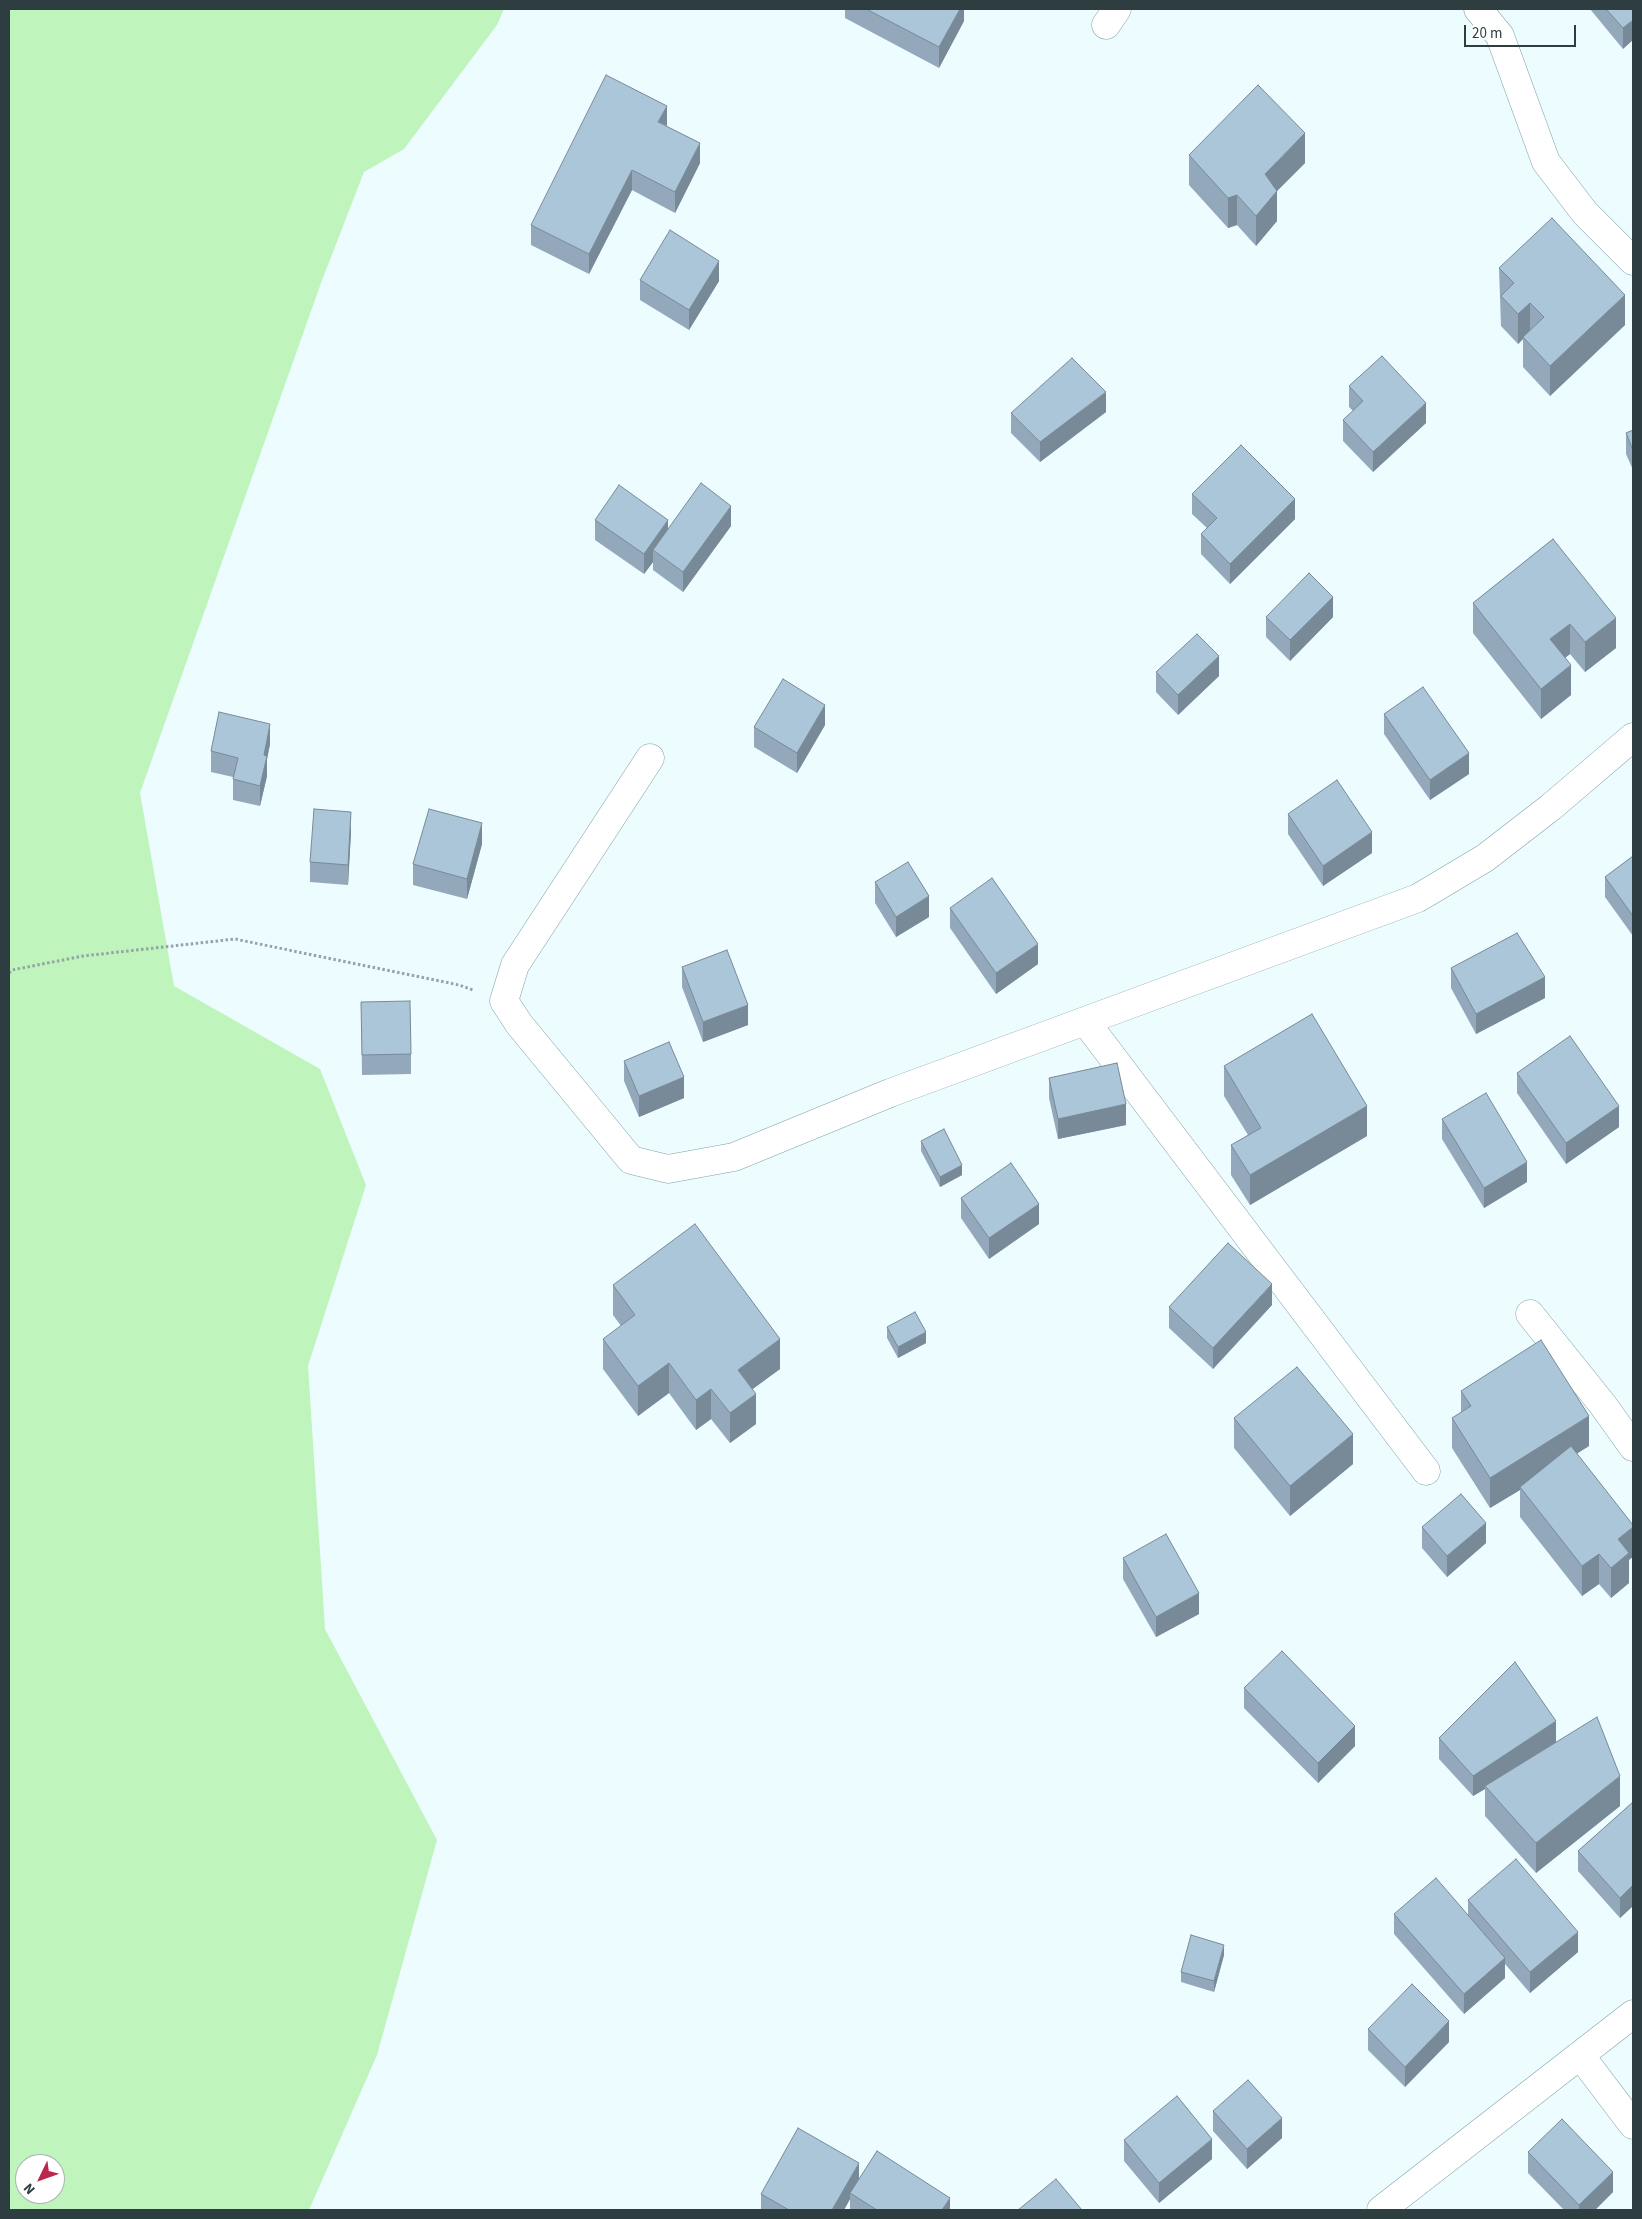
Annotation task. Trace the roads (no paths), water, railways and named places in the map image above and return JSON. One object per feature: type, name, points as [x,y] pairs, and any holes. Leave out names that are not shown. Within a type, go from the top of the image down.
[{"type":"street","points":[[1478,9],[1500,36],[1546,162],[1585,213],[1633,261]]},
{"type":"street","points":[[650,758],[515,965],[504,1000],[519,1024],[631,1160],[668,1169],[734,1156],[890,1093],[1418,898],[1485,858],[1551,807],[1633,736]]},
{"type":"street","points":[[1085,1021],[1426,1470]]},
{"type":"street","points":[[1530,1314],[1633,1446]]},
{"type":"street","points":[[1381,2210],[1633,2014]]},
{"type":"street","points":[[1580,2055],[1633,2124]]}]
